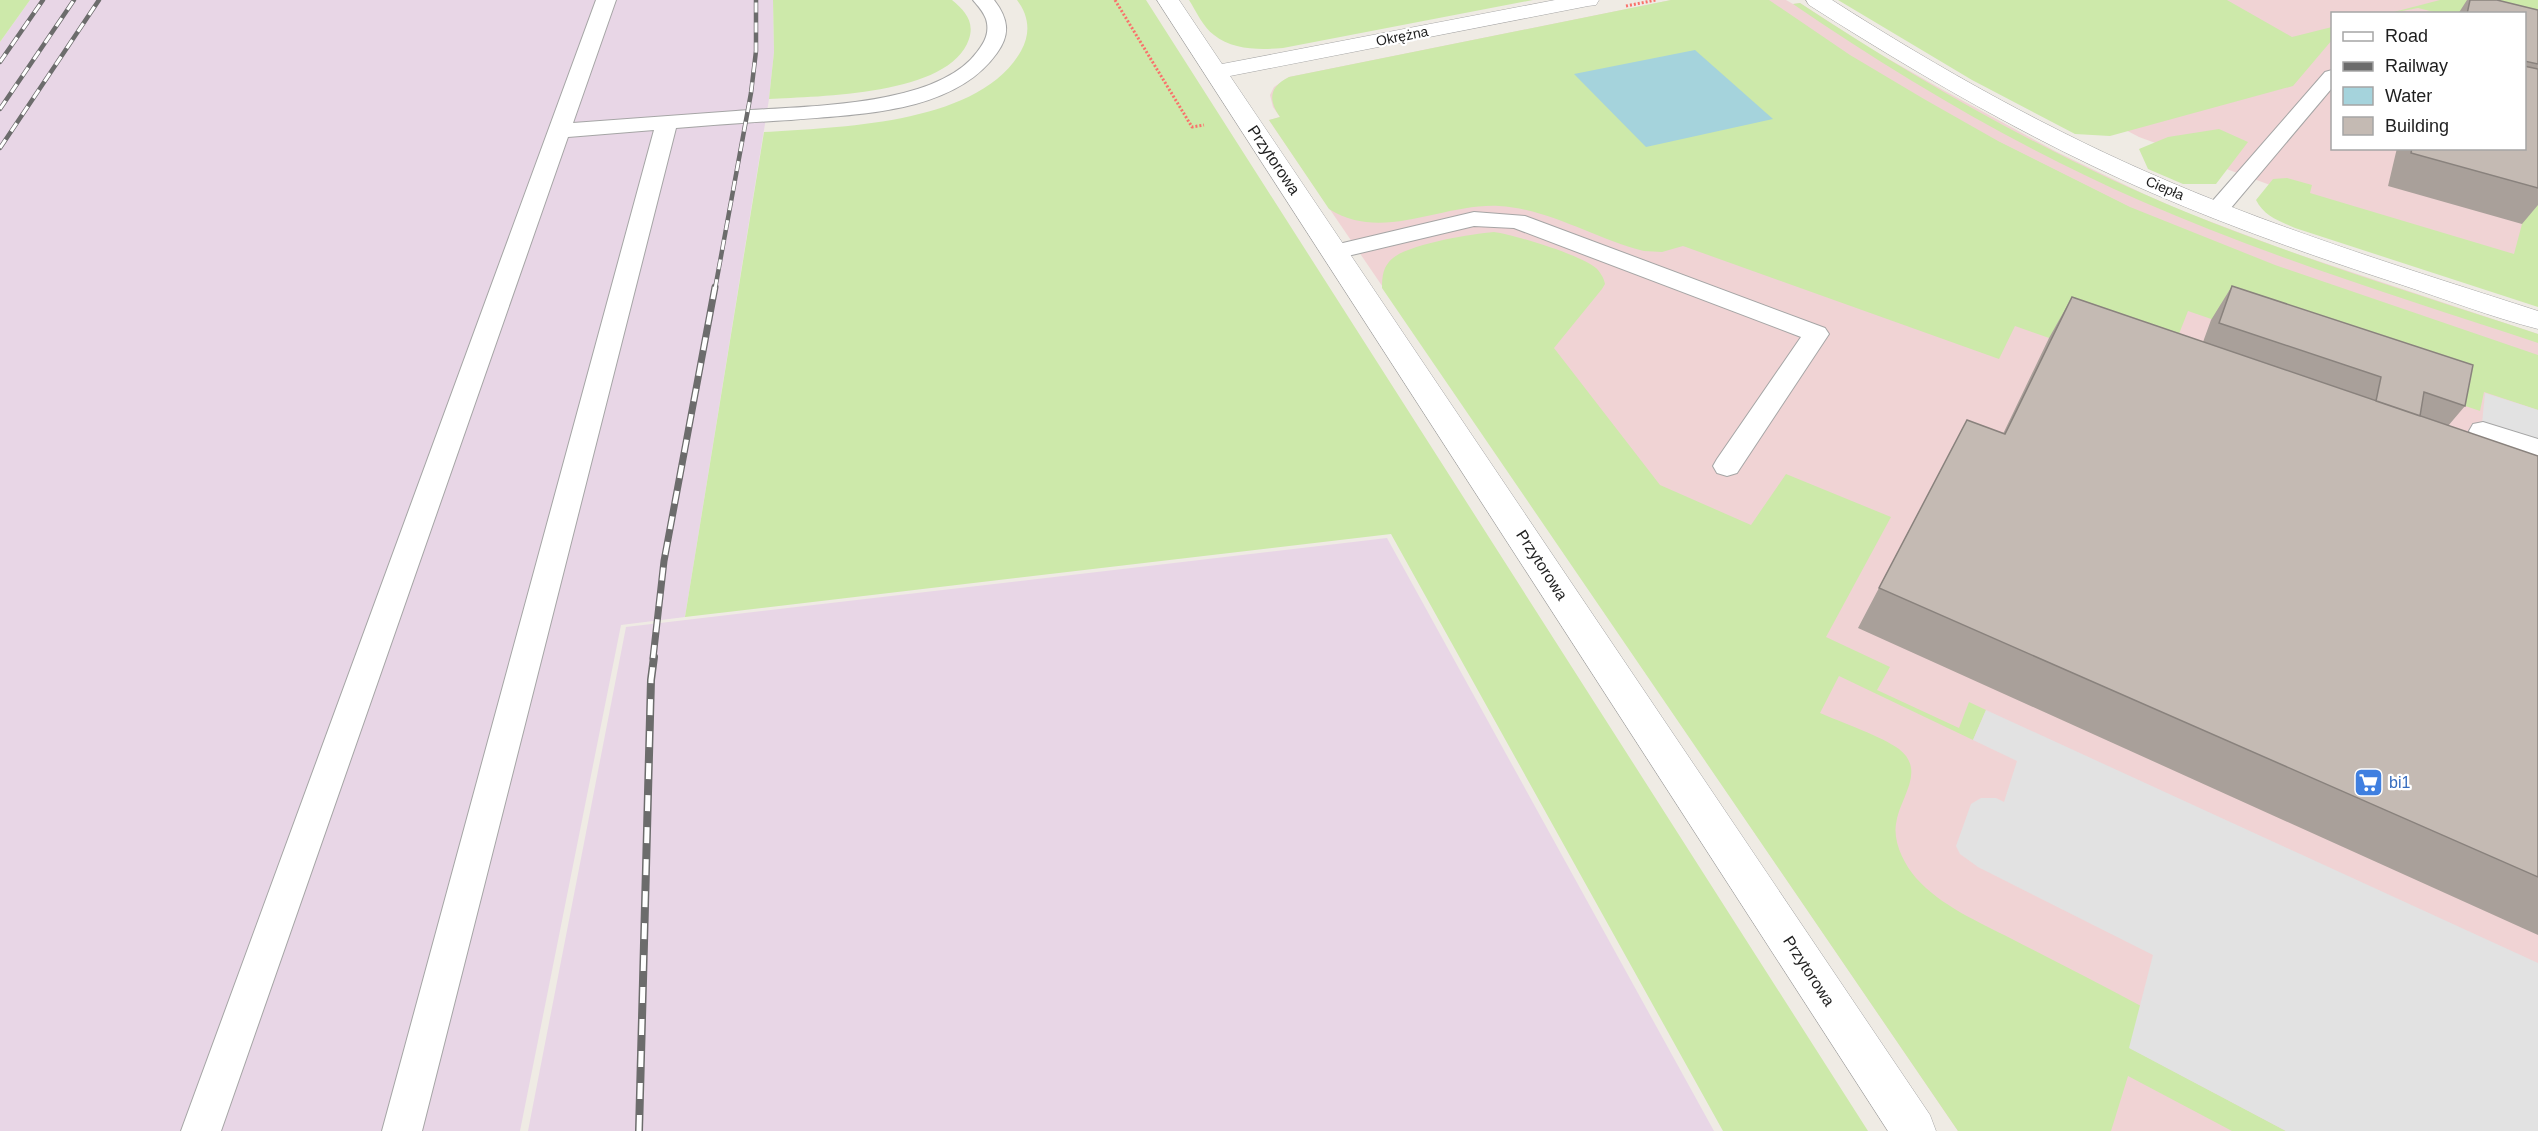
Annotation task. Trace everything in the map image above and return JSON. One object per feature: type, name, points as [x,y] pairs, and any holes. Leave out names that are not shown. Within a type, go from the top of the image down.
[{"type":"street","name":"Przytorowa","points":[[1168,0],[1914,1131]]},
{"type":"street","name":"Okrężna","points":[[1216,72],[1588,0]]},
{"type":"street","name":"Ciepła","points":[[1817,0],[1886,44],[2028,123],[2159,187],[2336,254],[2538,320]]},
{"type":"lane","points":[[201,1131],[606,0]]},
{"type":"lane","points":[[560,131],[872,106],[906,99],[935,89],[970,70],[985,57],[994,43],[997,23],[993,11],[984,0]]},
{"type":"lane","points":[[2217,210],[2331,77]]},
{"type":"lane","points":[[402,1131],[667,123]]},
{"type":"lane","points":[[1335,252],[1474,219],[1517,221],[1816,334],[1727,466]]},
{"type":"lane","points":[[2483,431],[2538,449]]},
{"type":"shaded area","points":[[30,0],[773,0],[774,52],[769,99],[685,617],[621,625],[520,1131],[0,1131],[0,42]]},
{"type":"shaded area","points":[[1671,0],[1786,0],[1793,4],[1800,3],[1871,49],[1945,91],[2057,152],[2146,195],[2288,251],[2538,334],[2538,1131],[1958,1131],[1269,120],[1280,117],[1273,107],[1270,95],[1274,87],[1289,77]]},
{"type":"shaded area","points":[[1899,0],[2498,0],[2538,10],[2538,272],[2382,226],[2139,137],[1896,9]]},
{"type":"shaded area","points":[[2485,393],[2538,410],[2538,486],[2480,444]]},
{"type":"shaded area","points":[[1387,538],[1714,1131],[528,1131],[626,627]]},
{"type":"shaded area","points":[[1986,710],[2538,963],[2538,1131],[2286,1131],[2129,1048],[2153,955],[1978,867],[1960,854],[1956,846],[1971,804],[1981,798],[1996,798],[2004,802],[2017,761],[1973,740]]},
{"type":"green space","points":[[0,0],[30,0],[0,42]]},
{"type":"green space","points":[[773,0],[952,0],[967,16],[971,27],[969,39],[957,58],[937,72],[910,82],[849,94],[769,99],[774,52]]},
{"type":"green space","points":[[1017,0],[1146,0],[1868,1131],[1723,1131],[1391,534],[685,617],[764,132],[867,124],[941,108],[974,94],[1001,76],[1021,51],[1026,38],[1027,25],[1024,12]]},
{"type":"green space","points":[[1189,0],[1533,0],[1283,48],[1265,49],[1247,48],[1221,40],[1206,28]]},
{"type":"green space","points":[[1671,0],[1769,0],[1850,55],[1924,99],[1998,141],[2130,207],[2275,265],[2538,355],[2538,410],[2484,392],[2480,411],[2188,311],[2166,367],[2052,339],[2015,326],[1999,359],[1683,246],[1662,252],[1644,251],[1554,218],[1518,208],[1478,207],[1391,222],[1349,219],[1329,209],[1269,120],[1280,117],[1272,100],[1272,94],[1277,85],[1289,77]]},
{"type":"green space","points":[[1838,0],[2227,0],[2292,37],[2331,27],[2331,41],[2293,86],[2110,136],[2075,134],[1972,80]]},
{"type":"green space","points":[[2440,0],[2538,0],[2538,37],[2526,17],[2526,12],[2434,12],[2418,8],[2394,12]]},
{"type":"green space","points":[[1800,3],[1940,90],[2086,168],[2229,229],[2361,276],[2538,334],[2538,343],[2288,259],[2141,201],[2051,158],[1962,111],[1793,4]]},
{"type":"green space","points":[[2538,106],[2538,307],[2295,228],[2268,214],[2256,200],[2273,179],[2287,178],[2312,185],[2310,193],[2514,254],[2522,224]]},
{"type":"green space","points":[[2219,129],[2248,142],[2216,184],[2183,184],[2148,169],[2139,149],[2168,137]]},
{"type":"green space","points":[[1494,232],[1532,241],[1577,257],[1596,268],[1600,273],[1605,284],[1602,289],[1554,348],[1660,485],[1751,525],[1786,474],[1891,517],[1826,637],[1890,667],[1877,690],[1959,728],[1969,702],[1986,710],[1973,740],[1839,676],[1820,713],[1883,740],[1899,749],[1907,757],[1911,766],[1911,776],[1898,814],[1896,838],[1907,866],[1916,878],[1937,897],[1961,913],[2141,1006],[2130,1048],[2286,1131],[2232,1131],[2128,1076],[2111,1131],[1958,1131],[1382,288],[1385,268],[1393,258],[1401,253],[1441,240]]},
{"type":"water","points":[[1695,50],[1773,119],[1646,147],[1574,74]]},
{"type":"building","points":[[2470,0],[2497,0],[2538,10],[2538,64],[2526,61],[2526,12],[2467,12]]},
{"type":"building","points":[[2526,66],[2538,69],[2538,188],[2411,153],[2412,150],[2526,150]]},
{"type":"building","points":[[2232,286],[2473,365],[2465,406],[2424,392],[2420,416],[2376,401],[2381,377],[2219,323]]},
{"type":"building","name":"bi1","points":[[2072,297],[2538,456],[2538,877],[1879,588],[1967,420],[2005,434]]},
{"type":"railway","points":[[0,62],[43,0]]},
{"type":"railway","points":[[0,109],[74,0]]},
{"type":"railway","points":[[0,148],[99,0]]},
{"type":"railway","points":[[715,289],[751,93],[756,51],[756,0]]},
{"type":"railway","points":[[653,658],[664,561],[715,287]]},
{"type":"railway","points":[[639,1131],[651,680],[654,657]]},
{"type":"place","name":"bi1","points":[[2368,782]]}]
